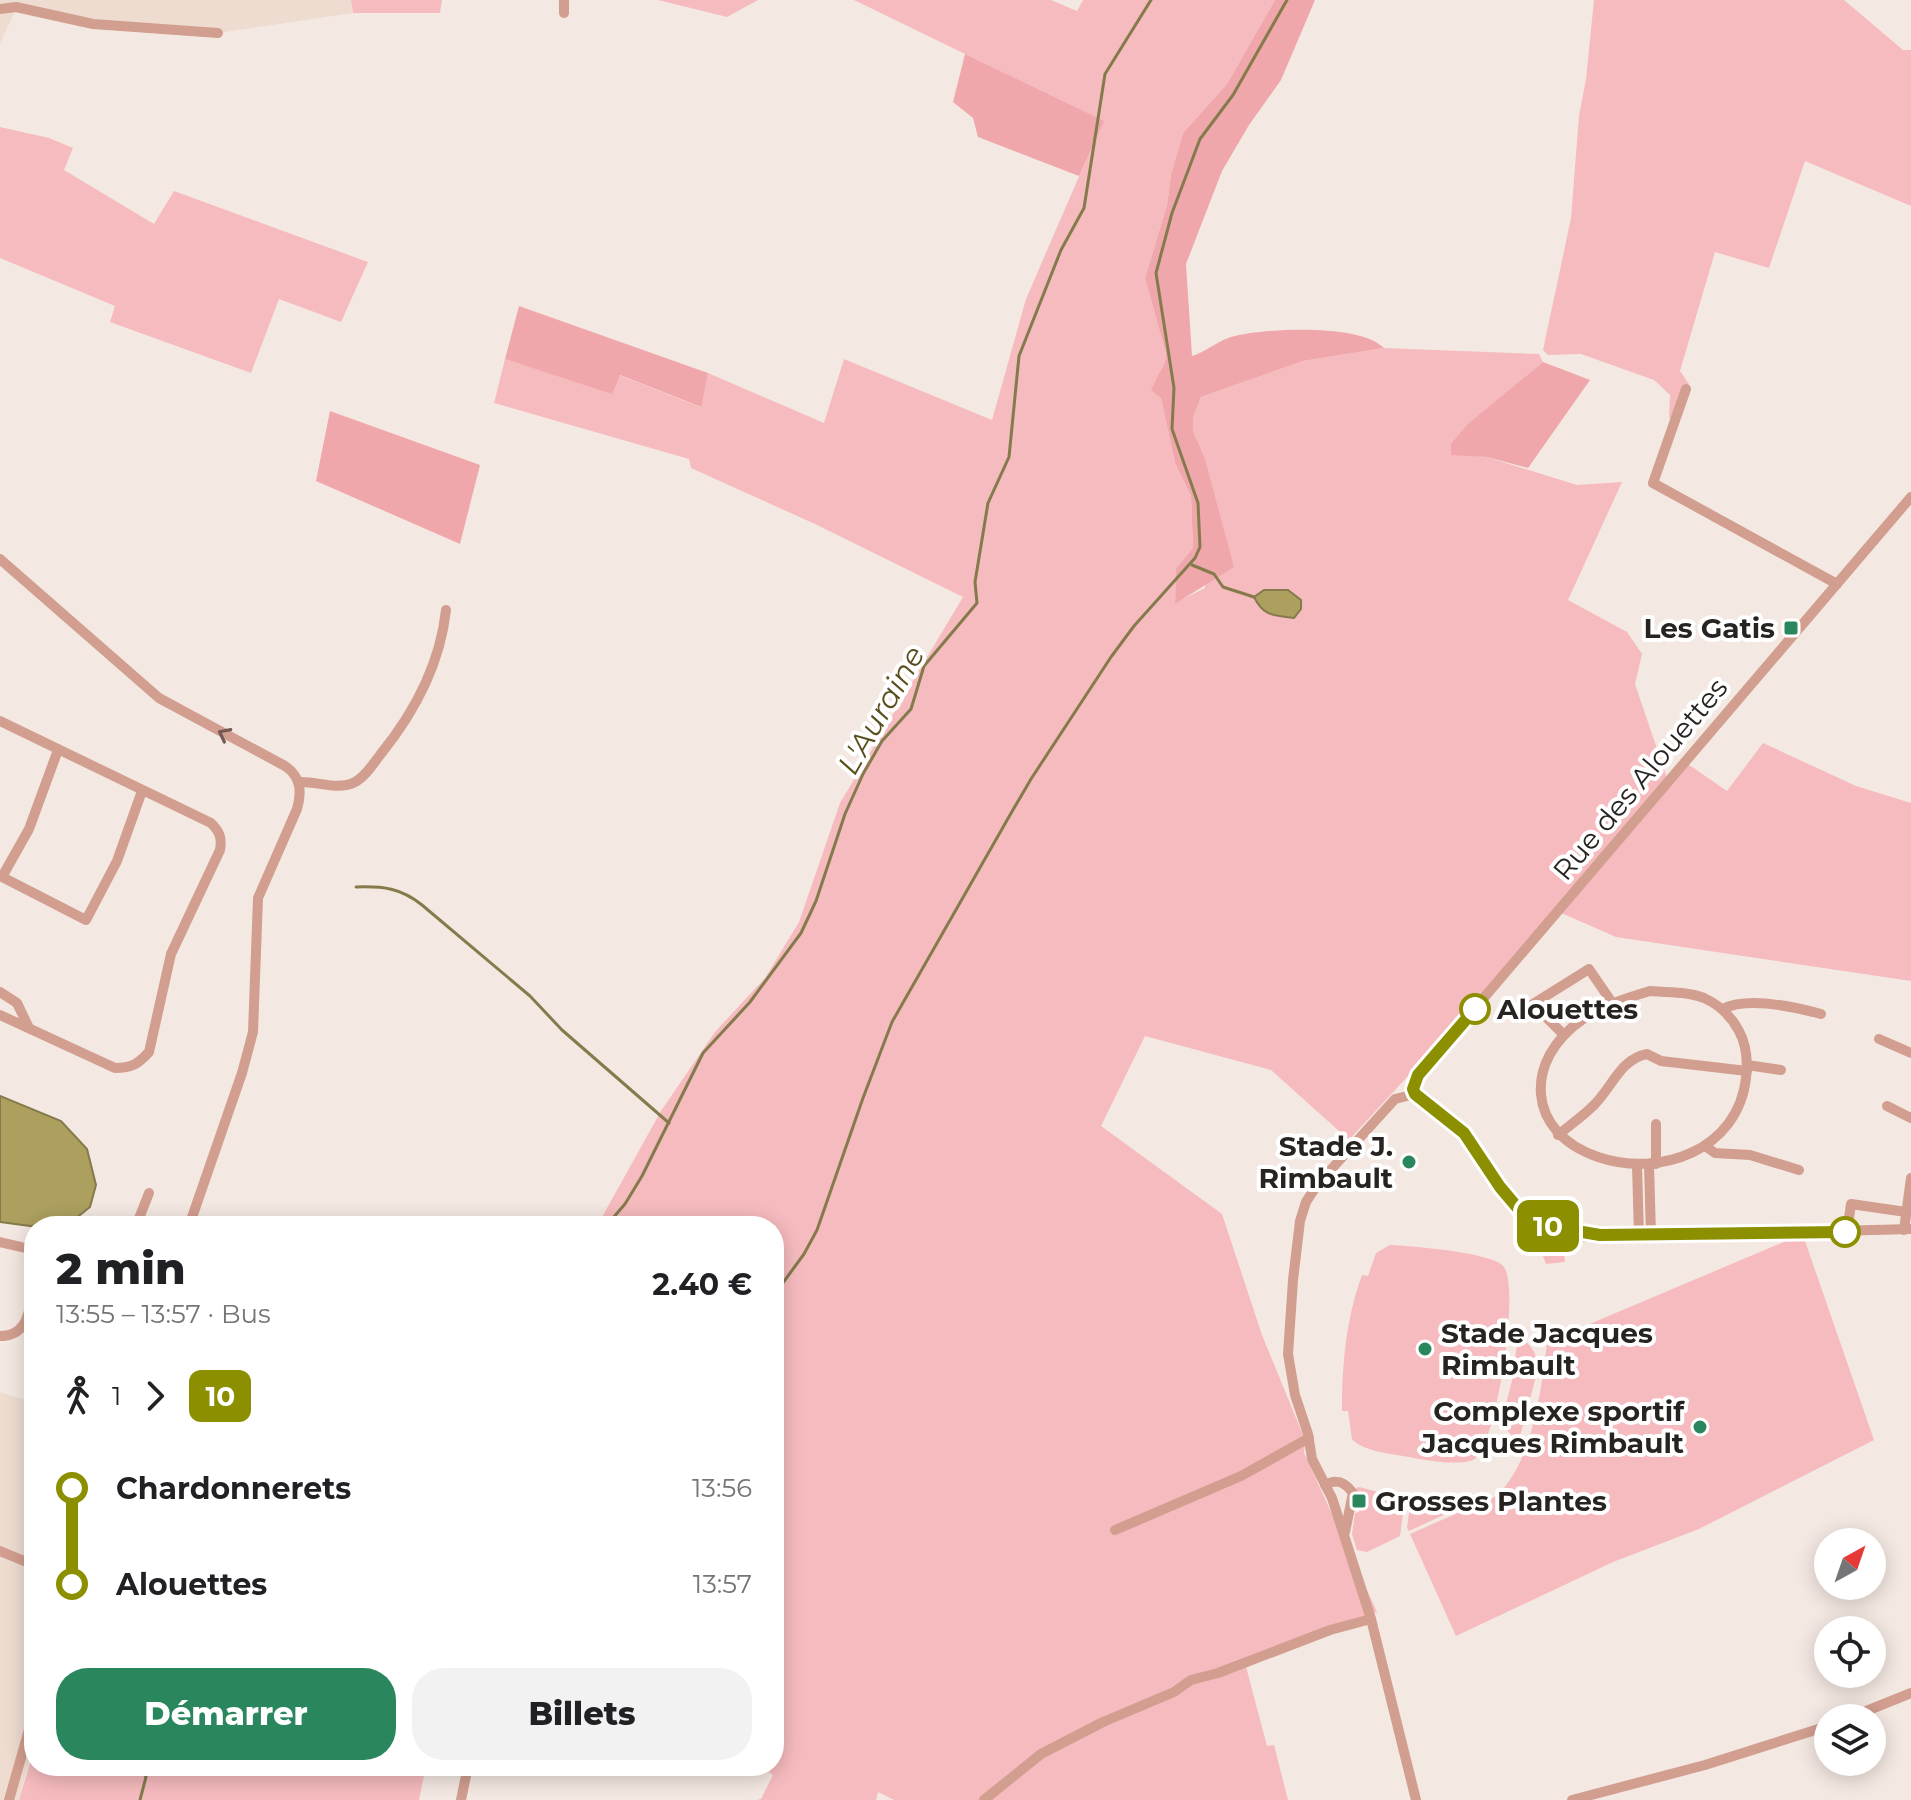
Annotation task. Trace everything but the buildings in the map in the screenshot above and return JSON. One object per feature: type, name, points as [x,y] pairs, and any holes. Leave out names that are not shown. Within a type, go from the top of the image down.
[{"type":"street","points":[[564,0],[564,13]]},
{"type":"street","points":[[0,9],[16,7],[93,24],[218,33]]},
{"type":"street","points":[[1686,389],[1653,483],[1837,584]]},
{"type":"street","name":"Rue des Alouettes","points":[[1415,1094],[1413,1089],[1418,1075],[1911,497]]},
{"type":"street","points":[[0,559],[159,698],[285,766],[299,782],[297,809],[258,898],[253,1032],[192,1216]]},
{"type":"street","points":[[299,782],[345,785],[366,773],[393,739],[423,691],[443,633],[446,610]]},
{"type":"street","points":[[0,721],[211,823],[222,839],[220,850],[171,954],[149,1052],[130,1068],[115,1068],[0,1015]]},
{"type":"street","points":[[58,750],[29,829],[2,877],[86,920],[117,861],[142,791]]},
{"type":"street","points":[[1564,1035],[1533,1004],[1589,969],[1613,1004]]},
{"type":"street","points":[[1650,991],[1670,992],[1701,997],[1723,1009],[1733,1021],[1745,1045],[1747,1068],[1742,1099],[1720,1134],[1705,1146],[1676,1160],[1653,1164],[1605,1160],[1584,1152],[1558,1135],[1547,1120],[1540,1086],[1548,1056],[1564,1035],[1584,1018],[1613,1004],[1650,991]]},
{"type":"street","points":[[0,992],[17,1003],[28,1026]]},
{"type":"street","points":[[1723,1009],[1750,1003],[1795,1007],[1821,1014]]},
{"type":"street","points":[[1879,1039],[1911,1053]]},
{"type":"street","points":[[1558,1135],[1595,1105],[1636,1056],[1647,1054],[1661,1061],[1781,1070]]},
{"type":"street","points":[[1416,1800],[1371,1619],[1345,1534],[1312,1459],[1288,1354],[1300,1221],[1306,1202],[1317,1185],[1395,1099],[1415,1094],[1464,1133],[1510,1201],[1530,1219],[1563,1230],[1645,1236],[1907,1229],[1911,1178]]},
{"type":"street","points":[[1887,1106],[1911,1118]]},
{"type":"street","points":[[1645,1236],[1656,1124]]},
{"type":"street","points":[[1705,1146],[1715,1153],[1750,1155],[1799,1170]]},
{"type":"street","points":[[1637,1165],[1645,1236]]},
{"type":"street","points":[[140,1216],[149,1193]]},
{"type":"street","points":[[1847,1232],[1851,1204],[1906,1212]]},
{"type":"street","points":[[0,1242],[24,1248]]},
{"type":"street","points":[[0,1336],[15,1334],[24,1325]]},
{"type":"street","points":[[1115,1530],[1241,1476],[1309,1438]]},
{"type":"street","points":[[1325,1485],[1340,1481],[1353,1493],[1345,1534]]},
{"type":"street","points":[[0,1551],[24,1561]]},
{"type":"street","points":[[984,1800],[1041,1754],[1103,1722],[1174,1692],[1191,1680],[1218,1673],[1330,1630],[1371,1619]]},
{"type":"street","points":[[1884,1704],[1911,1693]]},
{"type":"street","points":[[1572,1800],[1705,1765],[1814,1730]]},
{"type":"street","points":[[9,1800],[24,1747]]},
{"type":"street","points":[[461,1800],[466,1776]]},
{"type":"shaded area","points":[[0,0],[351,0],[353,13],[218,33],[93,24],[17,7],[0,44]]},
{"type":"shaded area","points":[[351,0],[442,0],[440,13],[353,13]]},
{"type":"shaded area","points":[[658,0],[758,0],[727,17]]},
{"type":"shaded area","points":[[854,0],[1051,0],[1077,11],[1083,0],[1275,0],[1227,84],[1183,133],[1171,175],[1167,205],[1145,278],[1166,352],[1161,370],[1161,398],[1175,463],[1191,496],[1193,548],[1176,568],[1175,603],[1205,588],[1204,456],[1193,431],[1193,418],[1201,397],[1303,361],[1384,348],[1539,354],[1543,362],[1468,425],[1451,454],[1487,457],[1577,485],[1622,482],[1568,600],[1627,632],[1642,654],[1635,684],[1668,781],[1685,762],[1727,791],[1763,743],[1856,786],[1911,803],[1911,981],[1616,937],[1559,912],[1349,1140],[1271,1070],[1145,1036],[1101,1126],[1222,1214],[1262,1335],[1305,1440],[1304,1453],[1377,1612],[1244,1659],[1267,1746],[1274,1745],[1288,1800],[894,1800],[878,1792],[876,1800],[756,1800],[761,1799],[772,1776],[784,1776],[784,1216],[603,1216],[661,1111],[715,1032],[765,978],[799,922],[840,803],[963,597],[815,524],[691,468],[689,459],[494,403],[505,359],[612,393],[619,375],[700,407],[708,373],[824,423],[844,359],[992,420],[1026,299],[1103,121]]},
{"type":"shaded area","points":[[1275,0],[1315,0],[1281,80],[1222,171],[1186,264],[1192,356],[1231,337],[1288,330],[1355,334],[1384,348],[1303,361],[1201,397],[1193,418],[1193,431],[1204,456],[1234,567],[1175,604],[1176,568],[1193,548],[1191,496],[1175,463],[1161,398],[1151,390],[1165,362],[1166,353],[1145,278],[1167,205],[1171,175],[1183,133],[1227,84]]},
{"type":"shaded area","points":[[1594,0],[1844,0],[1903,50],[1911,50],[1911,206],[1805,161],[1769,268],[1715,252],[1680,371],[1689,384],[1675,423],[1669,417],[1670,395],[1654,380],[1581,354],[1548,355],[1543,350],[1571,218],[1579,116]]},
{"type":"shaded area","points":[[965,54],[1104,121],[1079,176],[978,137],[973,118],[953,102]]},
{"type":"shaded area","points":[[0,127],[49,138],[73,148],[64,170],[154,224],[174,191],[368,262],[341,322],[279,299],[251,373],[110,322],[115,306],[0,258]]},
{"type":"shaded area","points":[[519,306],[708,373],[701,407],[620,375],[612,394],[505,359]]},
{"type":"shaded area","points":[[1543,362],[1590,380],[1528,468],[1487,457],[1451,455],[1451,444],[1468,424]]},
{"type":"shaded area","points":[[330,411],[480,465],[460,544],[316,481]]},
{"type":"shaded area","points":[[1264,590],[1288,590],[1301,600],[1301,609],[1294,618],[1266,612],[1254,597]]},
{"type":"shaded area","points":[[0,1096],[61,1121],[87,1149],[96,1185],[90,1207],[79,1216],[24,1216],[24,1225],[0,1222]]},
{"type":"shaded area","points":[[1515,1217],[1547,1229],[1592,1239],[1564,1251],[1565,1262],[1546,1264],[1534,1240],[1513,1225]]},
{"type":"shaded area","name":"Complexe sportif Jacques Rimbault","points":[[1786,1241],[1805,1241],[1874,1440],[1699,1529],[1613,1562],[1456,1636],[1410,1534],[1496,1496],[1508,1482],[1527,1446],[1542,1381],[1547,1342]]},
{"type":"shaded area","name":"Stade Jacques Rimbault","points":[[1390,1245],[1485,1257],[1504,1267],[1509,1304],[1504,1364],[1484,1445],[1476,1458],[1470,1461],[1419,1459],[1369,1449],[1352,1439],[1348,1411],[1342,1411],[1349,1325],[1362,1275],[1368,1276],[1376,1253]]},
{"type":"shaded area","points":[[1518,1337],[1533,1350],[1538,1369],[1515,1455],[1512,1436],[1501,1423],[1512,1381]]},
{"type":"shaded area","points":[[0,1392],[24,1400],[25,1776],[19,1800],[0,1800]]},
{"type":"shaded area","points":[[1356,1488],[1405,1499],[1400,1536],[1367,1552],[1357,1550],[1352,1534],[1361,1499]]},
{"type":"shaded area","points":[[1411,1500],[1461,1503],[1463,1506],[1409,1531]]},
{"type":"shaded area","points":[[26,1776],[424,1776],[419,1800],[19,1800]]},
{"type":"waterway","name":"L'Auraine","points":[[615,1216],[642,1176],[703,1053],[750,1002],[801,933],[863,774],[882,741],[911,709],[924,666],[977,603],[975,582],[988,503],[1009,457],[1019,356],[1061,250],[1084,208],[1105,74],[1151,0]]},
{"type":"waterway","points":[[784,1281],[817,1230],[892,1022],[1031,779],[1111,657],[1134,626],[1195,558],[1200,547],[1198,503],[1172,429],[1174,388],[1156,273],[1172,213],[1200,139],[1233,95],[1287,0]]},
{"type":"waterway","points":[[1192,565],[1214,574],[1223,587],[1254,597]]},
{"type":"waterway","points":[[356,887],[391,889],[422,905],[530,996],[562,1030],[669,1123]]},
{"type":"waterway","name":"L'Auraine","points":[[140,1800],[145,1776]]},
{"type":"bus line","name":"10","points":[[1475,1009],[1418,1075],[1413,1089],[1415,1094],[1464,1133],[1510,1201],[1530,1219],[1563,1230],[1600,1235],[1845,1232]]},
{"type":"place","name":"Les Gatis","points":[[1791,628]]},
{"type":"place","name":"Alouettes","points":[[1475,1009]]},
{"type":"place","name":"Stade J. Rimbault","points":[[1409,1162]]},
{"type":"place","name":"Stade Jacques Rimbault","points":[[1425,1349]]},
{"type":"place","name":"Complexe sportif Jacques Rimbault","points":[[1700,1427]]},
{"type":"place","name":"Grosses Plantes","points":[[1359,1501]]}]
